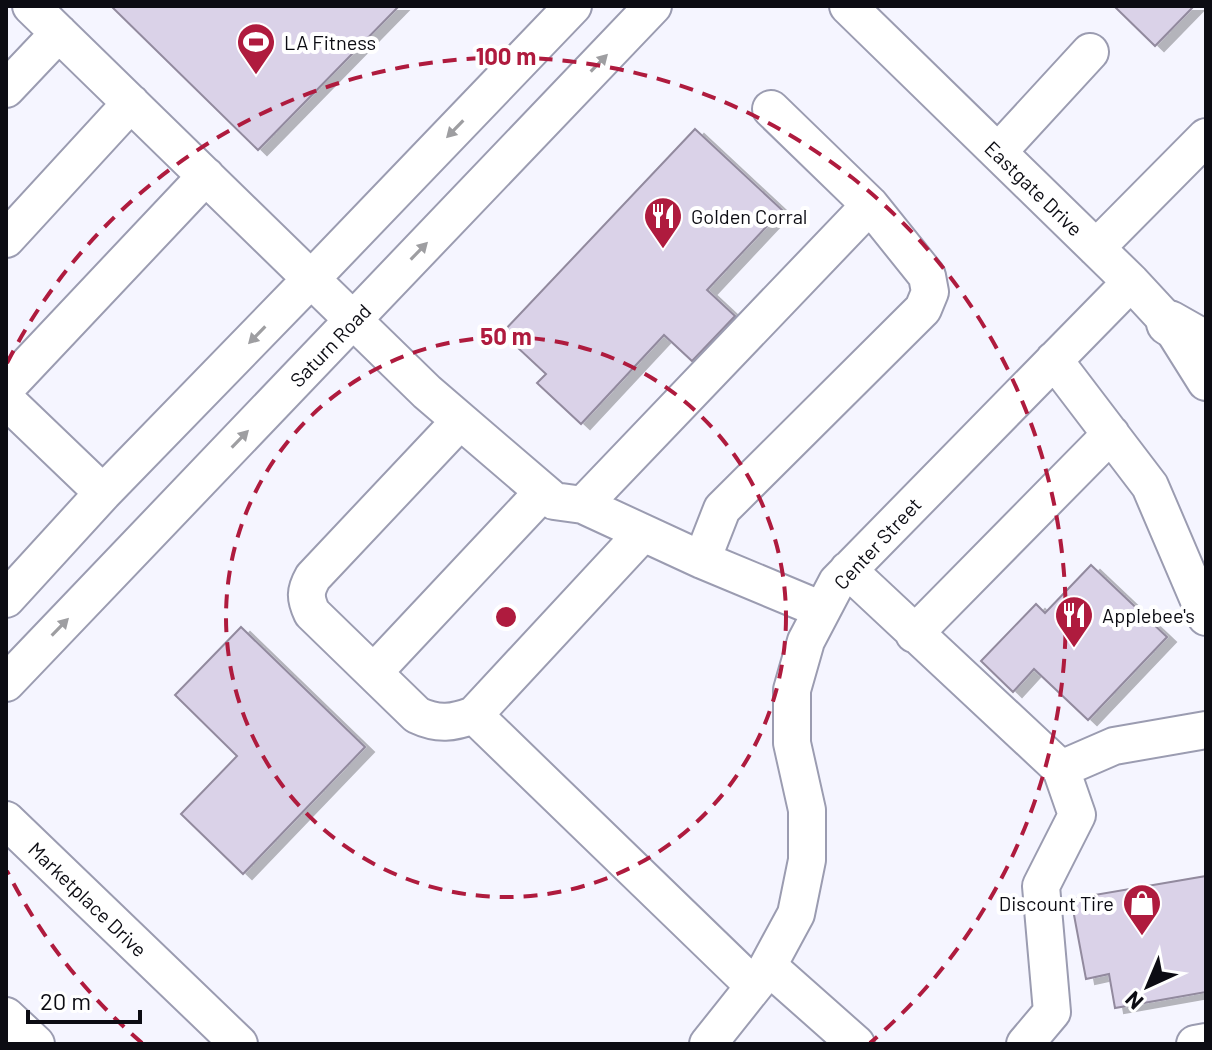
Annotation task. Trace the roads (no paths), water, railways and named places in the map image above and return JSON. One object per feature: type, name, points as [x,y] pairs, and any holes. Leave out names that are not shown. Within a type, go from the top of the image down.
[{"type":"street","points":[[31,6],[353,321],[460,421],[554,501],[583,505],[642,534],[822,610]]},
{"type":"street","points":[[6,599],[103,493],[573,6]]},
{"type":"street","name":"Saturn Road","points":[[6,683],[653,6]]},
{"type":"street","name":"Eastgate Drive","points":[[848,6],[1188,334],[1206,382]]},
{"type":"street","points":[[6,89],[59,33]]},
{"type":"street","points":[[998,152],[1090,52]]},
{"type":"street","points":[[6,239],[131,103]]},
{"type":"street","points":[[702,560],[722,509],[923,309],[930,292],[927,276],[870,205],[771,109]]},
{"type":"street","points":[[1096,248],[1206,137]]},
{"type":"street","points":[[6,388],[206,176]]},
{"type":"street","points":[[583,505],[870,205]]},
{"type":"street","name":"Center Street","points":[[708,1044],[761,976],[796,914],[807,860],[807,810],[792,743],[792,690],[806,641],[837,582],[1131,282]]},
{"type":"street","points":[[1054,360],[1150,486],[1206,617]]},
{"type":"street","points":[[6,400],[103,493]]},
{"type":"street","points":[[460,421],[313,577],[307,588],[306,600],[312,613],[417,715],[429,721],[447,723],[474,715],[642,534]]},
{"type":"street","points":[[914,634],[1111,434]]},
{"type":"street","points":[[374,672],[543,492]]},
{"type":"street","points":[[848,570],[1061,769],[1077,815],[1041,886],[1052,1012],[1025,1044]]},
{"type":"street","points":[[474,715],[761,976],[856,1044]]},
{"type":"street","points":[[1061,769],[1114,746],[1206,730]]},
{"type":"street","name":"Marketplace Drive","points":[[6,820],[239,1044]]},
{"type":"street","points":[[6,1016],[36,1044]]},
{"type":"street","points":[[1195,1044],[1206,1042]]},
{"type":"place","name":"LA Fitness","points":[[256,76]]},
{"type":"place","name":"Golden Corral","points":[[663,250]]},
{"type":"place","name":"Applebee's","points":[[1074,649]]},
{"type":"place","name":"Discount Tire","points":[[1142,937]]}]
